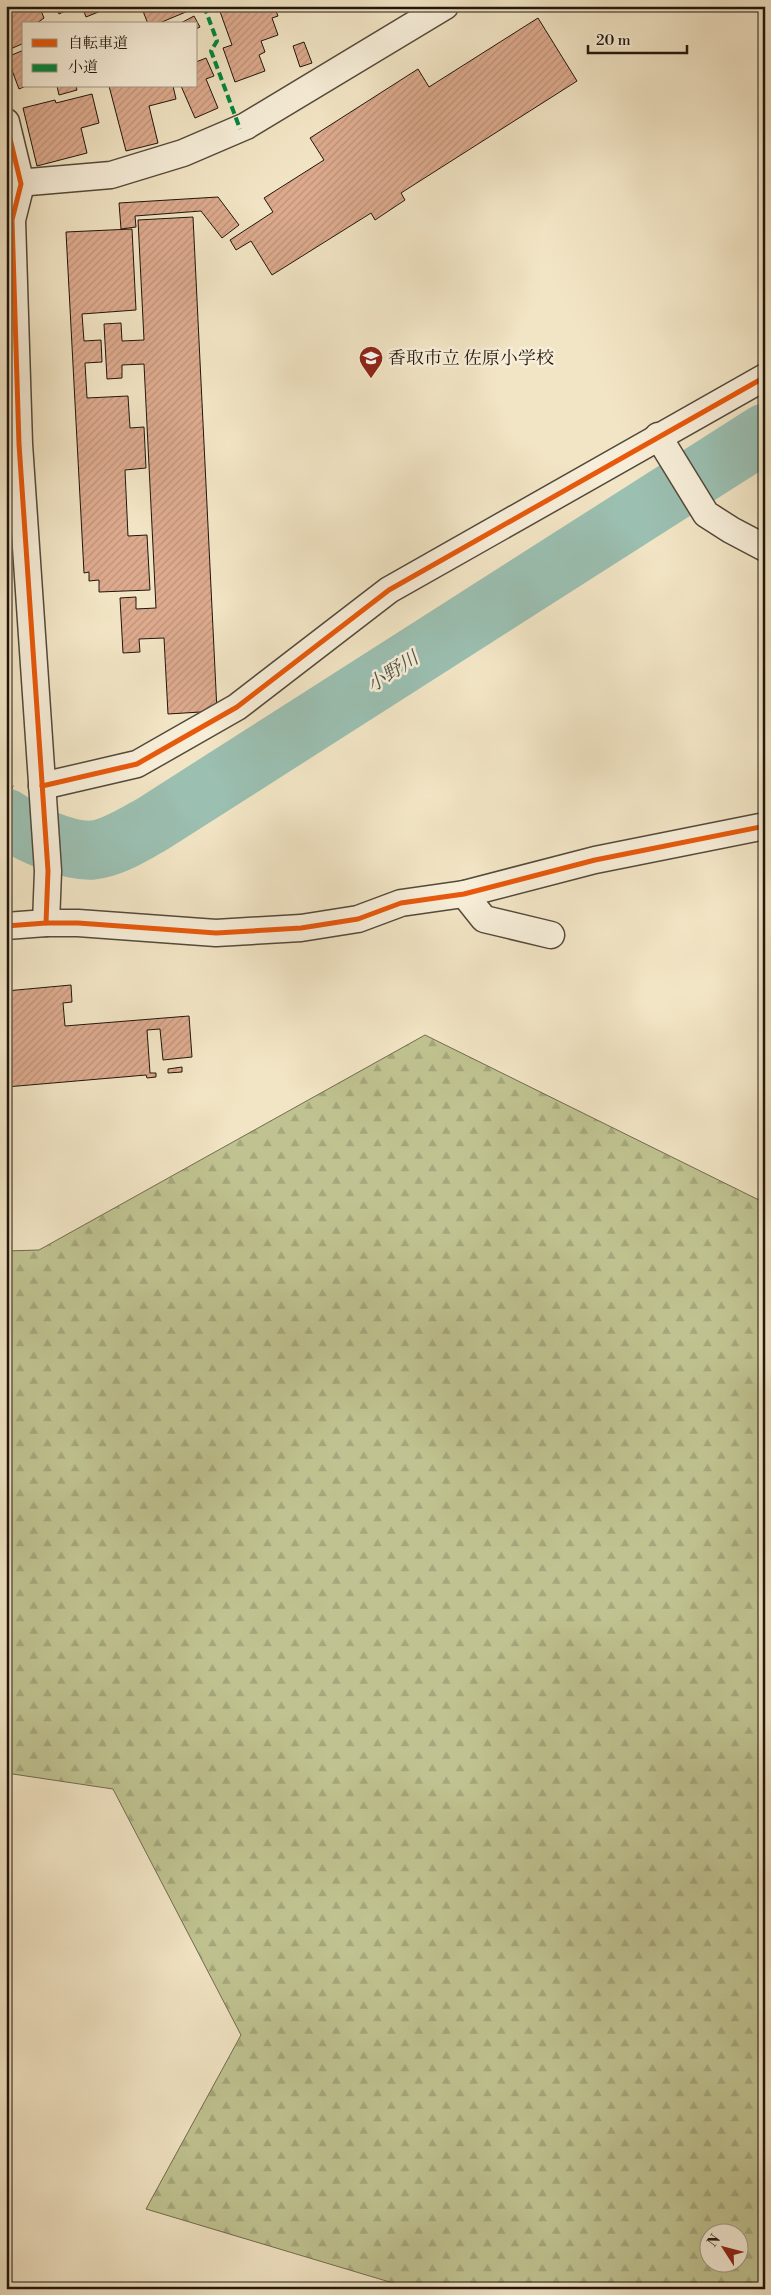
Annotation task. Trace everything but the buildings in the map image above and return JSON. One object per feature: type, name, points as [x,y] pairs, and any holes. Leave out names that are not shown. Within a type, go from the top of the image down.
[{"type":"street","points":[[14,184],[111,176],[183,154],[246,126],[444,6]]},
{"type":"street","points":[[6,122],[14,184],[12,220],[19,444],[42,786],[46,816],[48,871],[46,923]]},
{"type":"street","points":[[42,786],[137,764],[237,707],[389,590],[765,377]]},
{"type":"street","points":[[658,436],[706,514],[765,548]]},
{"type":"street","points":[[6,926],[78,923],[216,934],[301,928],[358,919],[401,903],[464,894],[595,860],[765,826]]},
{"type":"street","points":[[464,894],[484,919],[551,935]]},
{"type":"green space","points":[[425,1035],[765,1203],[765,2289],[413,2289],[146,2209],[241,2035],[113,1789],[6,1773],[6,1251],[39,1250]]},
{"type":"water","points":[[6,793],[34,809],[31,855],[6,839]]},
{"type":"waterway","name":"小野川","points":[[6,818],[25,830],[72,848],[83,850],[101,849],[123,840],[151,825],[765,433]]},
{"type":"marked path","points":[[204,6],[217,41],[211,51],[240,129]]},
{"type":"cycle path","points":[[6,122],[21,184],[12,220],[19,444],[48,871],[46,923],[6,926]]},
{"type":"cycle path","points":[[42,786],[137,764],[237,707],[389,590],[765,377]]},
{"type":"cycle path","points":[[46,923],[78,923],[216,933],[301,928],[358,919],[401,903],[464,894],[595,860],[765,826]]},
{"type":"place","name":"香取市立 佐原小学校","points":[[371,379]]}]
